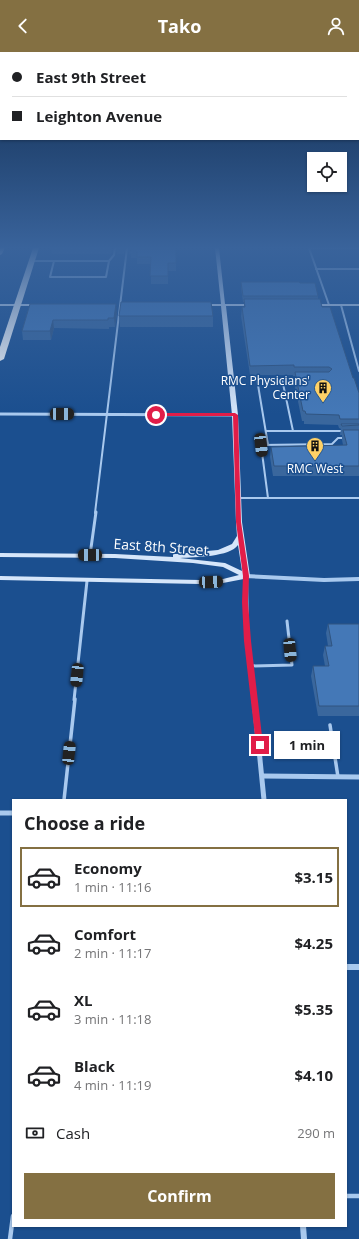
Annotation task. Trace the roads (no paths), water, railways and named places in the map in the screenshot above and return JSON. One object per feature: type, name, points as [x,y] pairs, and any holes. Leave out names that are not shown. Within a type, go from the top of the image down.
[{"type":"highway","points":[[0,359],[17,305]]},
{"type":"street","points":[[0,305],[48,305]]},
{"type":"street","points":[[111,305],[127,305]]},
{"type":"street","points":[[198,305],[258,305]]},
{"type":"street","points":[[224,305],[235,415],[239,522],[246,576],[245,602],[250,666],[263,776],[264,799]]},
{"type":"street","points":[[305,305],[359,305]]},
{"type":"street","points":[[0,414],[235,415]]},
{"type":"street","points":[[145,558],[219,552],[234,546],[241,536]]},
{"type":"street","name":"East 8th Street","points":[[0,555],[90,555],[145,558],[225,565],[246,576]]},
{"type":"street","name":"East 8th Street","points":[[0,578],[87,581],[200,582],[223,581],[246,576],[324,580],[359,579]]},
{"type":"street","points":[[263,776],[359,777]]},
{"type":"street","points":[[0,813],[12,813]]},
{"type":"street","points":[[347,967],[359,967]]},
{"type":"street","points":[[302,1227],[304,1239]]},
{"type":"lane","points":[[90,555],[108,415],[119,305]]},
{"type":"lane","points":[[341,305],[359,369]]},
{"type":"lane","points":[[268,445],[256,379],[305,379]]},
{"type":"lane","points":[[282,379],[293,431]]},
{"type":"lane","points":[[266,431],[344,431]]},
{"type":"lane","points":[[268,498],[261,445],[332,444],[338,438],[352,438]]},
{"type":"lane","points":[[238,498],[359,498]]},
{"type":"lane","points":[[64,799],[87,581]]},
{"type":"lane","points":[[250,666],[292,665],[287,621]]},
{"type":"lane","points":[[330,724],[338,777]]},
{"type":"lane","points":[[347,1196],[359,1196]]},
{"type":"lane","points":[[10,1239],[12,1224]]},
{"type":"place","name":"RMC Physicians' Center","points":[[323,403]]},
{"type":"place","name":"RMC West","points":[[315,461]]}]
